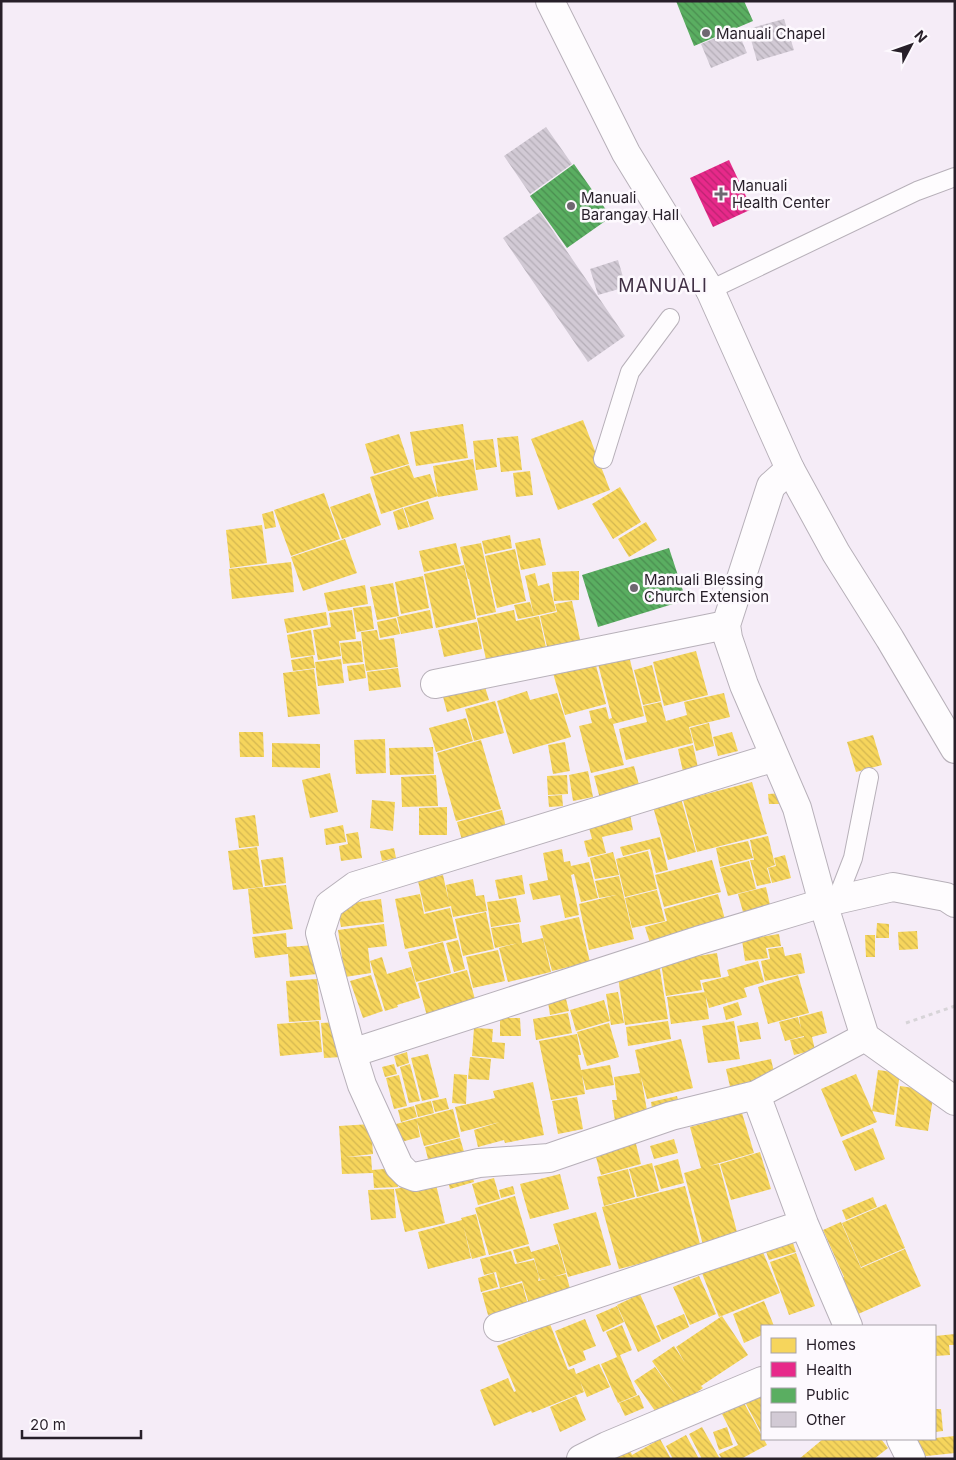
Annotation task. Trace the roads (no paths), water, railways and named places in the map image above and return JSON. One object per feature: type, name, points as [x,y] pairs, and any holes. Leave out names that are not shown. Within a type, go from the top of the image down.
[{"type":"street","points":[[550,1],[626,153],[710,290],[790,468],[836,553],[955,749]]},
{"type":"street","points":[[790,468],[771,486],[726,625],[728,638],[744,685],[797,808],[830,901],[865,1037],[955,1101]]},
{"type":"street","points":[[435,684],[726,625]]},
{"type":"street","points":[[775,757],[355,886],[329,904],[320,933],[362,1085],[399,1166],[407,1174],[415,1177],[478,1163],[549,1158],[671,1116],[756,1095],[865,1037]]},
{"type":"street","points":[[352,1053],[700,940],[830,901],[893,887],[946,898],[955,903]]},
{"type":"street","points":[[756,1095],[804,1224],[848,1325]]},
{"type":"street","points":[[498,1327],[804,1224]]},
{"type":"street","points":[[582,1459],[607,1446],[761,1381]]},
{"type":"lane","points":[[710,290],[917,191],[955,177]]},
{"type":"lane","points":[[603,459],[630,372],[670,318]]},
{"type":"lane","points":[[830,901],[853,858],[868,777]]},
{"type":"place","name":"Manuali Chapel","points":[[706,33]]},
{"type":"place","name":"Manuali Health Center","points":[[721,194]]},
{"type":"place","name":"Manuali Barangay Hall","points":[[571,206]]},
{"type":"place","name":"Manuali Blessing Church Extension","points":[[634,588]]},
{"type":"district","name":"MANUALI","points":[[663,285]]}]
